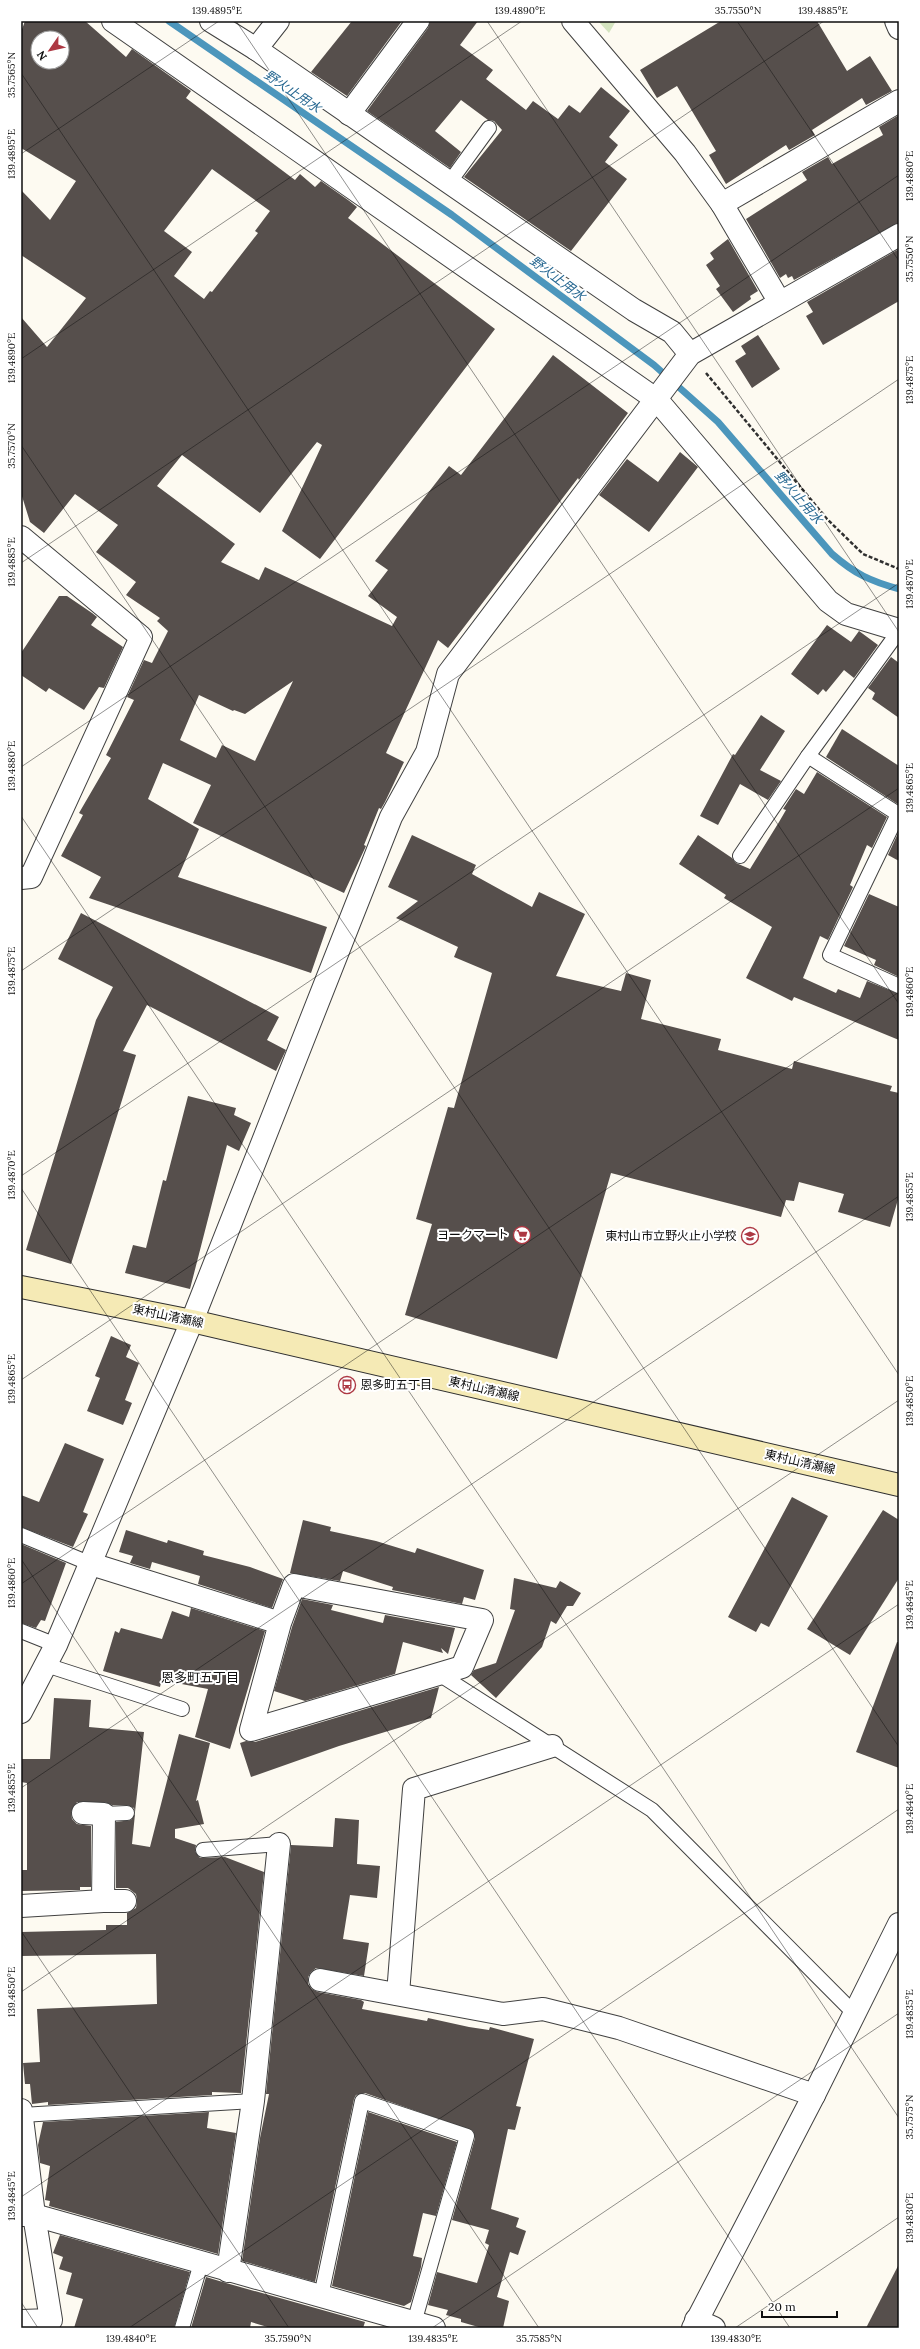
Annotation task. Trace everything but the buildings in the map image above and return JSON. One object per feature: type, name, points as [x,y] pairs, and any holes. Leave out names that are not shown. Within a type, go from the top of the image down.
[{"type":"main road","name":"東村山清瀬線","points":[[21,1287],[192,1321],[899,1485]]},
{"type":"street","points":[[113,21],[661,394],[828,601],[846,614],[899,631]]},
{"type":"street","points":[[211,21],[256,49],[634,310],[672,332],[689,356]]},
{"type":"street","points":[[256,49],[278,21]]},
{"type":"street","points":[[349,114],[418,21]]},
{"type":"street","points":[[574,21],[685,153],[722,204],[780,301]]},
{"type":"street","points":[[896,21],[899,28]]},
{"type":"street","points":[[722,204],[899,101]]},
{"type":"street","points":[[21,1712],[56,1645],[192,1321],[391,817],[427,752],[448,674],[689,356],[780,301],[899,235]]},
{"type":"street","points":[[21,538],[141,637],[31,877],[21,878]]},
{"type":"street","points":[[91,1564],[280,1623]]},
{"type":"street","points":[[294,1585],[482,1620],[462,1667],[251,1730],[280,1623],[294,1585]]},
{"type":"street","points":[[398,1994],[414,1789],[552,1746]]},
{"type":"street","points":[[83,1813],[104,1814],[103,1901]]},
{"type":"street","points":[[228,2271],[253,2100],[279,1844]]},
{"type":"street","points":[[21,1906],[125,1901]]},
{"type":"street","points":[[701,2325],[899,1924]]},
{"type":"street","points":[[320,1980],[503,2014],[543,2009],[619,2028],[814,2095]]},
{"type":"street","points":[[21,2110],[28,2215],[51,2324],[21,2321]]},
{"type":"street","points":[[28,2215],[321,2296],[414,2325]]},
{"type":"lane","points":[[449,183],[490,128]]},
{"type":"lane","points":[[740,856],[808,756],[899,631]]},
{"type":"lane","points":[[808,756],[898,814],[830,955],[899,986]]},
{"type":"lane","points":[[21,1535],[91,1564]]},
{"type":"lane","points":[[21,1631],[56,1645]]},
{"type":"lane","points":[[46,1665],[182,1709]]},
{"type":"lane","points":[[439,1674],[652,1810],[854,2013]]},
{"type":"lane","points":[[104,1814],[127,1813]]},
{"type":"lane","points":[[203,1850],[279,1844]]},
{"type":"lane","points":[[22,2115],[253,2100]]},
{"type":"lane","points":[[321,2296],[362,2101],[467,2136],[414,2325]]},
{"type":"lane","points":[[182,2328],[201,2263]]},
{"type":"path","points":[[689,356],[827,519],[862,554],[899,569]]},
{"type":"green space","points":[[598,21],[616,21],[609,33]]},
{"type":"waterway","name":"野火止用水","points":[[169,21],[452,215],[654,365],[718,422],[832,554],[848,567],[863,576],[899,589]]},
{"type":"place","name":"ヨークマート","points":[[522,1235]]},
{"type":"place","name":"東村山市立野火止小学校","points":[[750,1236]]},
{"type":"place","name":"恩多町五丁目","points":[[347,1385]]},
{"type":"district","name":"恩多町五丁目","points":[[200,1677]]}]
